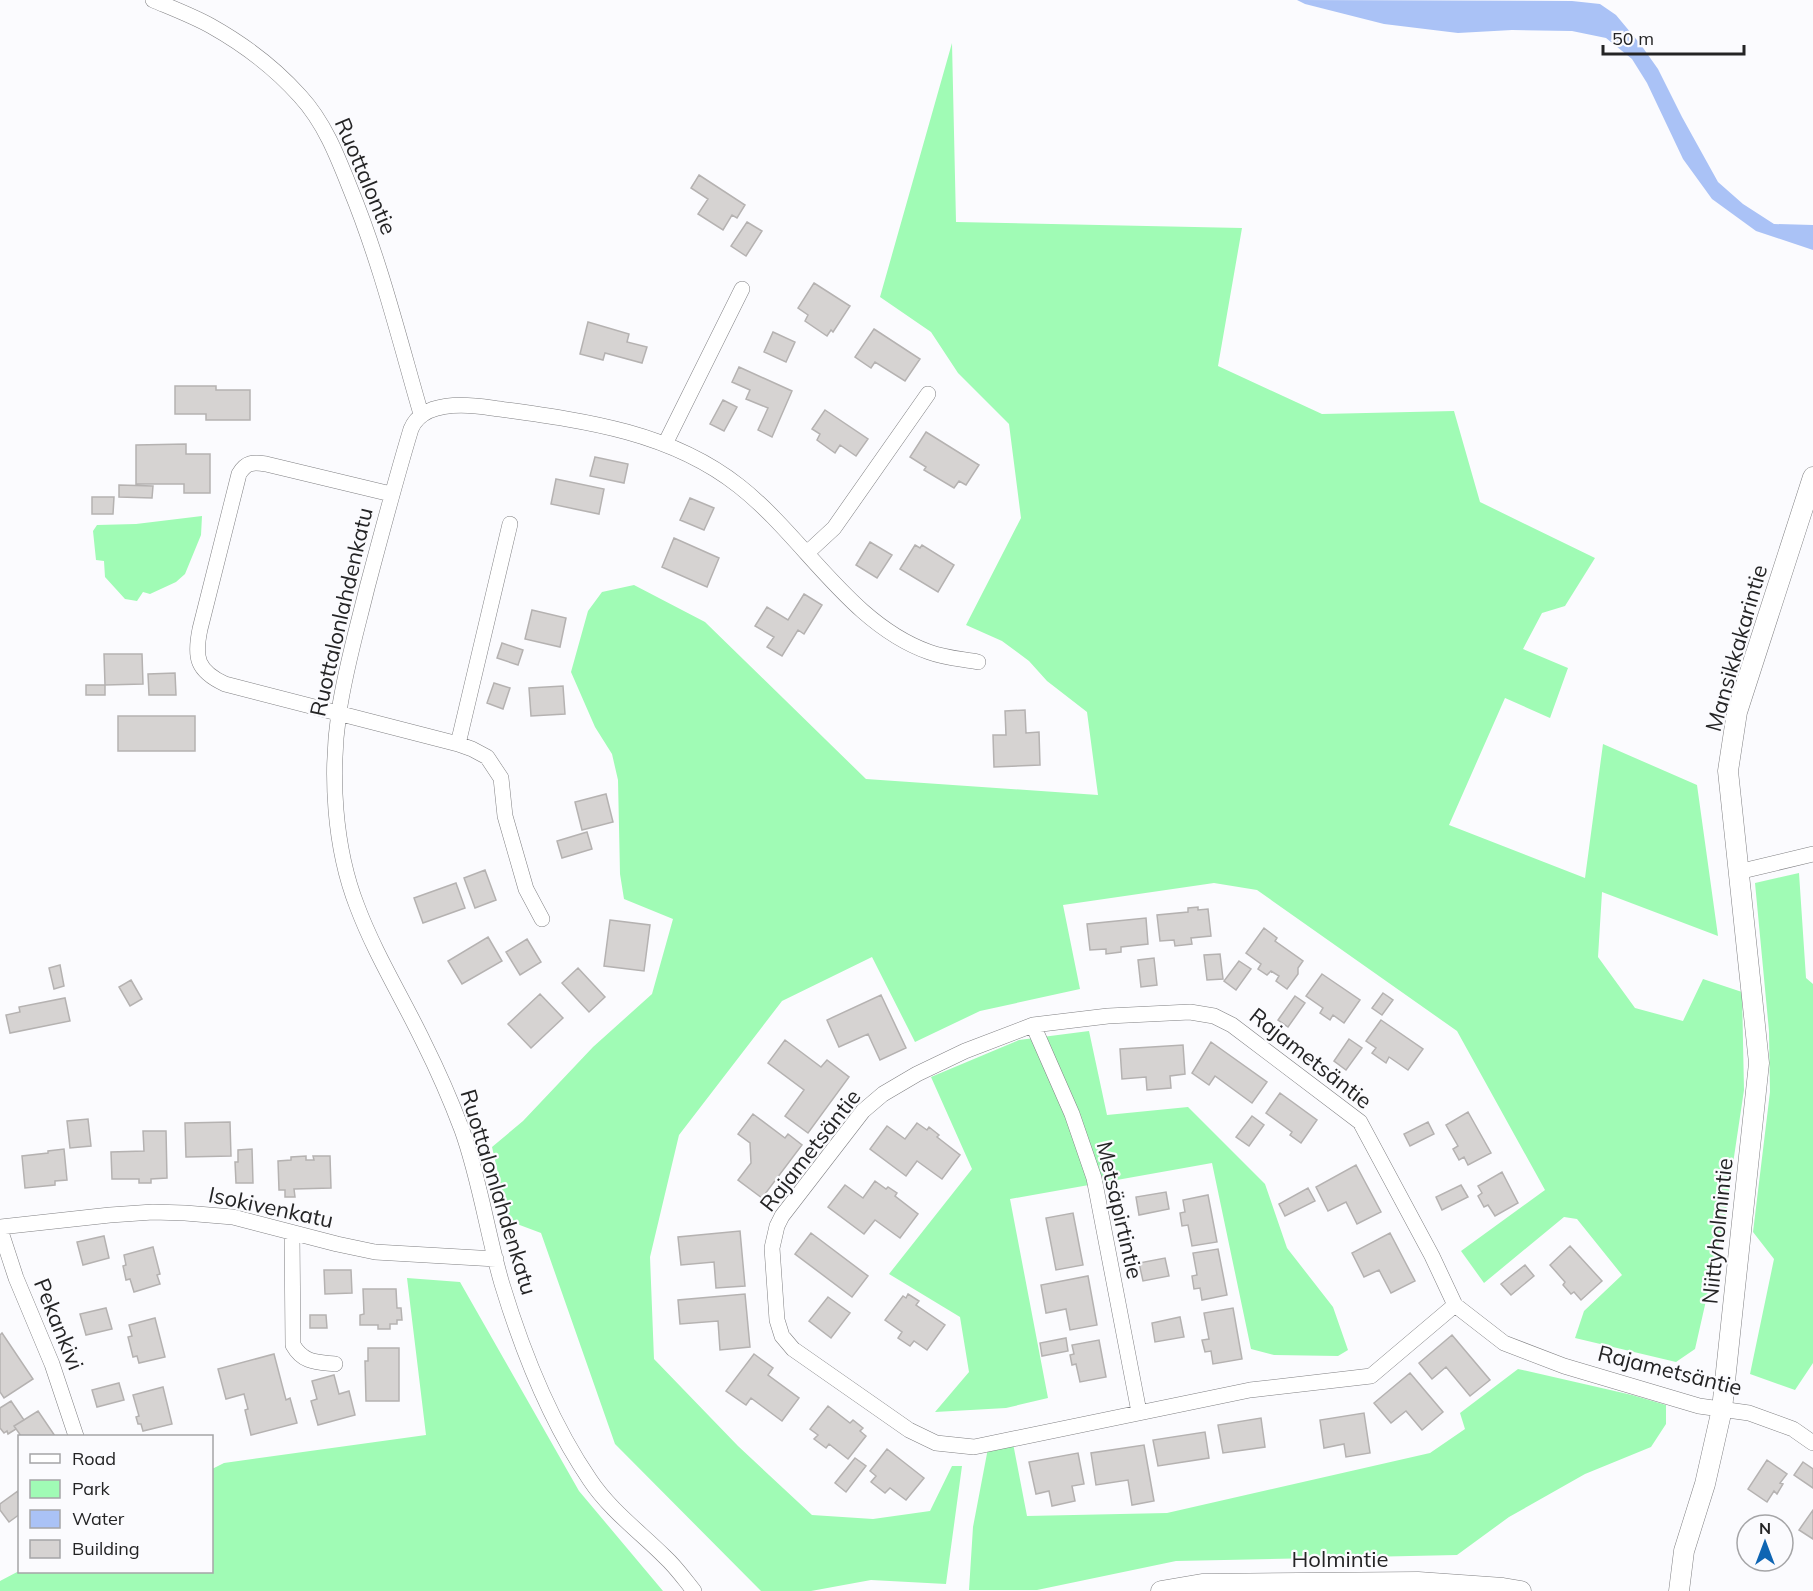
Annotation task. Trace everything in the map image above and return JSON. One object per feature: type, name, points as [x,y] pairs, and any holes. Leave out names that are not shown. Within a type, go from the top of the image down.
[{"type":"street","name":"Ruottalontie","points":[[153,0],[209,25],[239,44],[267,65],[301,96],[323,126],[338,156],[366,226],[421,414]]},
{"type":"street","points":[[665,444],[742,289]]},
{"type":"street","points":[[807,553],[834,528],[928,394]]},
{"type":"street","points":[[421,414],[433,408],[482,406],[577,419],[629,431],[665,444],[739,486],[782,526],[840,589],[898,638],[930,653],[978,662]]},
{"type":"street","name":"Ruottalonlahdenkatu","points":[[421,414],[414,421],[391,494],[350,657],[339,712],[336,746],[338,812],[348,877],[356,904],[370,936],[424,1042],[463,1132],[503,1286],[530,1362],[570,1450],[592,1484],[606,1500],[668,1560],[694,1591]]},
{"type":"street","points":[[391,494],[266,464],[249,463],[243,467],[239,474],[200,629],[197,651],[199,661],[203,670],[210,677],[225,684],[458,744],[487,757],[501,778],[505,816],[526,889],[542,919]]},
{"type":"street","name":"Mansikkakarintie","points":[[1738,872],[1728,771],[1737,712],[1813,477]]},
{"type":"street","points":[[458,744],[510,524]]},
{"type":"street","points":[[1738,872],[1813,855]]},
{"type":"street","name":"Niittyholmintie","points":[[1678,1591],[1684,1551],[1705,1484],[1722,1409],[1760,1064],[1738,872]]},
{"type":"street","name":"Rajametsäntie","points":[[1455,1305],[1371,1376],[1250,1390],[974,1447],[936,1443],[909,1430],[793,1349],[778,1328],[772,1248],[777,1226],[863,1111],[883,1094],[917,1074],[965,1050],[1034,1025],[1108,1016],[1190,1012],[1214,1016],[1232,1025],[1360,1122],[1432,1256],[1455,1305],[1504,1343],[1564,1366],[1699,1406],[1749,1413],[1793,1429],[1813,1443]]},
{"type":"street","name":"Metsäpirtintie","points":[[1034,1025],[1072,1114],[1094,1178],[1139,1412]]},
{"type":"street","name":"Isokivenkatu","points":[[0,1228],[153,1212],[233,1217],[375,1252],[496,1259]]},
{"type":"street","name":"Pekankivi","points":[[0,1228],[16,1278],[52,1364],[75,1435]]},
{"type":"street","points":[[292,1233],[293,1345],[298,1354],[310,1361],[335,1364]]},
{"type":"street","name":"Holmintie","points":[[1161,1591],[1202,1584],[1418,1582],[1521,1591]]},
{"type":"green space","points":[[952,43],[956,222],[1242,228],[1218,366],[1322,414],[1454,411],[1480,502],[1595,558],[1565,606],[1542,613],[1523,649],[1568,668],[1550,718],[1505,698],[1449,825],[1585,878],[1603,744],[1697,785],[1718,936],[1602,892],[1598,957],[1635,1008],[1683,1021],[1703,979],[1742,992],[1744,1090],[1725,1217],[1695,1349],[1676,1362],[1575,1338],[1584,1311],[1622,1275],[1577,1219],[1564,1217],[1484,1283],[1461,1251],[1545,1190],[1457,1031],[1257,890],[1214,883],[1063,905],[1080,989],[980,1011],[915,1042],[872,957],[782,1001],[679,1135],[650,1257],[654,1359],[738,1446],[812,1515],[873,1519],[930,1511],[952,1466],[962,1466],[946,1584],[871,1580],[811,1591],[761,1591],[615,1444],[541,1233],[509,1221],[492,1147],[523,1121],[593,1047],[652,994],[673,919],[624,899],[620,874],[618,780],[612,754],[595,727],[571,672],[588,611],[602,592],[634,585],[705,622],[866,779],[1098,795],[1087,712],[1047,681],[1029,661],[1002,641],[966,625],[1021,518],[1009,424],[958,373],[931,332],[880,297]]},
{"type":"green space","points":[[202,516],[201,535],[185,574],[176,582],[150,594],[143,592],[137,601],[125,599],[105,577],[104,561],[96,560],[93,531],[97,525],[136,524]]},
{"type":"green space","points":[[1799,873],[1806,978],[1813,984],[1813,1363],[1795,1390],[1750,1374],[1774,1259],[1753,1232],[1770,1092],[1769,1031],[1755,883]]},
{"type":"green space","points":[[1089,1031],[1107,1115],[1188,1107],[1265,1184],[1287,1248],[1333,1307],[1348,1350],[1338,1356],[1274,1355],[1251,1349],[1212,1163],[1010,1199],[1048,1398],[1006,1408],[935,1412],[969,1372],[960,1317],[889,1274],[972,1169],[931,1077],[1019,1040]]},
{"type":"green space","points":[[407,1278],[460,1282],[579,1491],[663,1591],[0,1591],[0,1581],[18,1572],[213,1573],[213,1468],[224,1463],[426,1435]]},
{"type":"green space","points":[[1518,1369],[1666,1405],[1666,1424],[1651,1447],[1585,1474],[1509,1517],[1457,1555],[1176,1561],[1037,1590],[969,1590],[973,1527],[989,1443],[1012,1438],[1027,1516],[1167,1513],[1430,1453],[1465,1429],[1460,1413]]},
{"type":"water","points":[[1297,0],[1572,1],[1600,4],[1616,15],[1658,69],[1718,182],[1743,204],[1774,224],[1813,225],[1813,250],[1756,231],[1712,199],[1683,159],[1647,83],[1632,59],[1606,38],[1572,31],[1512,30],[1458,33],[1384,24]]},
{"type":"building","points":[[699,175],[745,205],[737,218],[732,215],[723,230],[698,214],[708,199],[691,188]]},
{"type":"building","points":[[747,222],[762,231],[746,256],[731,246]]},
{"type":"building","points":[[814,283],[850,306],[833,332],[831,330],[827,336],[805,321],[808,315],[798,308]]},
{"type":"building","points":[[588,322],[629,334],[627,342],[647,347],[642,363],[605,353],[603,360],[580,354]]},
{"type":"building","points":[[874,329],[920,359],[905,381],[875,362],[871,368],[855,357]]},
{"type":"building","points":[[773,332],[795,342],[786,362],[764,352]]},
{"type":"building","points":[[739,367],[792,391],[772,437],[758,430],[768,408],[746,399],[750,390],[732,382]]},
{"type":"building","points":[[175,386],[216,386],[216,390],[250,390],[250,420],[206,420],[206,414],[175,414]]},
{"type":"building","points":[[723,400],[737,407],[724,431],[710,424]]},
{"type":"building","points":[[825,410],[868,439],[856,456],[840,445],[835,453],[817,440],[820,434],[812,429]]},
{"type":"building","points":[[926,432],[979,465],[966,485],[959,481],[954,488],[924,470],[926,467],[910,457]]},
{"type":"building","points":[[186,444],[186,454],[210,454],[210,493],[184,493],[184,484],[136,484],[136,445]]},
{"type":"building","points":[[595,457],[628,464],[624,483],[590,476]]},
{"type":"building","points":[[556,479],[604,489],[599,514],[551,504]]},
{"type":"building","points":[[119,485],[153,486],[152,498],[119,497]]},
{"type":"building","points":[[92,497],[114,497],[113,514],[92,514]]},
{"type":"building","points":[[690,498],[714,508],[704,530],[680,520]]},
{"type":"building","points":[[674,538],[719,558],[707,587],[662,567]]},
{"type":"building","points":[[870,542],[892,555],[877,578],[856,565]]},
{"type":"building","points":[[915,545],[920,548],[922,545],[954,565],[938,592],[900,569]]},
{"type":"building","points":[[804,594],[822,605],[804,634],[798,630],[782,656],[767,647],[774,637],[755,626],[767,607],[788,620]]},
{"type":"building","points":[[532,610],[566,618],[560,647],[525,639]]},
{"type":"building","points":[[502,643],[523,650],[518,665],[497,658]]},
{"type":"building","points":[[104,654],[142,654],[143,684],[105,685]]},
{"type":"building","points":[[175,673],[176,695],[149,695],[148,674]]},
{"type":"building","points":[[494,683],[510,688],[503,709],[487,703]]},
{"type":"building","points":[[86,685],[105,685],[105,695],[86,695]]},
{"type":"building","points":[[563,686],[565,714],[531,716],[529,688]]},
{"type":"building","points":[[1025,710],[1026,733],[1039,732],[1040,765],[994,767],[993,735],[1006,735],[1005,711]]},
{"type":"building","points":[[118,716],[195,716],[195,751],[118,751]]},
{"type":"building","points":[[606,794],[613,822],[582,830],[575,802]]},
{"type":"building","points":[[587,832],[592,849],[562,858],[557,841]]},
{"type":"building","points":[[485,870],[496,900],[475,908],[464,878]]},
{"type":"building","points":[[456,883],[465,908],[423,923],[414,898]]},
{"type":"building","points":[[1198,907],[1198,910],[1208,909],[1211,936],[1191,938],[1192,944],[1175,946],[1174,940],[1160,941],[1157,915],[1188,912],[1188,908]]},
{"type":"building","points":[[1146,918],[1148,944],[1121,947],[1121,952],[1106,954],[1106,949],[1090,950],[1087,924]]},
{"type":"building","points":[[610,920],[650,925],[644,971],[604,966]]},
{"type":"building","points":[[1264,928],[1277,938],[1275,941],[1303,961],[1298,968],[1298,974],[1287,989],[1276,981],[1279,976],[1271,971],[1267,975],[1258,969],[1261,964],[1246,953]]},
{"type":"building","points":[[488,937],[502,961],[462,984],[448,961]]},
{"type":"building","points":[[527,939],[541,962],[520,975],[506,952]]},
{"type":"building","points":[[1220,954],[1223,979],[1207,980],[1204,955]]},
{"type":"building","points":[[1154,958],[1157,985],[1141,987],[1138,960]]},
{"type":"building","points":[[1239,961],[1251,969],[1236,990],[1224,981]]},
{"type":"building","points":[[60,965],[64,986],[54,989],[49,968]]},
{"type":"building","points":[[578,968],[605,997],[589,1012],[562,983]]},
{"type":"building","points":[[1322,974],[1360,1000],[1344,1023],[1333,1015],[1330,1020],[1320,1013],[1323,1008],[1306,996]]},
{"type":"building","points":[[131,980],[142,999],[130,1006],[119,987]]},
{"type":"building","points":[[1383,993],[1393,1000],[1382,1015],[1372,1008]]},
{"type":"building","points":[[540,994],[563,1018],[531,1048],[508,1024]]},
{"type":"building","points":[[881,995],[906,1048],[880,1060],[868,1034],[839,1047],[827,1020]]},
{"type":"building","points":[[1295,996],[1305,1003],[1288,1027],[1278,1020]]},
{"type":"building","points":[[65,998],[70,1021],[10,1033],[6,1015],[20,1012],[19,1007]]},
{"type":"building","points":[[1381,1020],[1423,1049],[1408,1070],[1389,1057],[1386,1063],[1372,1053],[1376,1048],[1366,1041]]},
{"type":"building","points":[[1349,1039],[1362,1048],[1346,1070],[1334,1061]]},
{"type":"building","points":[[785,1040],[821,1067],[827,1060],[849,1077],[808,1133],[785,1116],[804,1090],[768,1063]]},
{"type":"building","points":[[1211,1042],[1267,1082],[1252,1103],[1215,1076],[1209,1085],[1192,1073]]},
{"type":"building","points":[[1183,1045],[1185,1074],[1170,1076],[1171,1088],[1147,1090],[1146,1077],[1122,1079],[1120,1049]]},
{"type":"building","points":[[1280,1093],[1317,1120],[1301,1143],[1290,1135],[1292,1132],[1266,1113]]},
{"type":"building","points":[[1468,1112],[1491,1153],[1468,1165],[1464,1157],[1459,1160],[1453,1149],[1458,1146],[1446,1125]]},
{"type":"building","points":[[753,1114],[785,1138],[788,1134],[802,1145],[762,1198],[738,1180],[751,1163],[750,1143],[738,1134]]},
{"type":"building","points":[[1252,1116],[1264,1125],[1249,1146],[1236,1137]]},
{"type":"building","points":[[88,1119],[91,1146],[70,1148],[67,1121]]},
{"type":"building","points":[[230,1122],[231,1156],[186,1157],[185,1123]]},
{"type":"building","points":[[1428,1122],[1434,1134],[1410,1146],[1404,1134]]},
{"type":"building","points":[[917,1123],[927,1130],[929,1127],[939,1135],[937,1137],[960,1155],[942,1179],[917,1161],[906,1176],[870,1149],[887,1126],[905,1139]]},
{"type":"building","points":[[143,1131],[166,1131],[167,1178],[151,1179],[151,1183],[139,1183],[139,1179],[112,1179],[111,1152],[144,1151]]},
{"type":"building","points":[[64,1149],[67,1180],[55,1181],[55,1185],[25,1188],[22,1156]]},
{"type":"building","points":[[252,1149],[253,1183],[236,1183],[235,1162],[238,1162],[238,1150]]},
{"type":"building","points":[[306,1156],[306,1160],[314,1160],[313,1156],[330,1156],[331,1188],[294,1189],[295,1197],[285,1197],[285,1190],[279,1190],[278,1161]]},
{"type":"building","points":[[1356,1165],[1381,1212],[1357,1224],[1346,1202],[1328,1211],[1316,1187]]},
{"type":"building","points":[[1502,1172],[1518,1203],[1495,1216],[1488,1205],[1484,1207],[1478,1196],[1482,1193],[1478,1186]]},
{"type":"building","points":[[875,1181],[897,1193],[895,1196],[918,1214],[900,1238],[875,1220],[864,1234],[828,1207],[845,1185],[863,1198]]},
{"type":"building","points":[[1461,1185],[1468,1197],[1442,1210],[1436,1197]]},
{"type":"building","points":[[1308,1188],[1315,1201],[1285,1216],[1279,1204]]},
{"type":"building","points":[[1166,1192],[1169,1209],[1139,1215],[1136,1197]]},
{"type":"building","points":[[1208,1195],[1217,1242],[1192,1246],[1188,1225],[1182,1226],[1180,1213],[1185,1212],[1183,1200]]},
{"type":"building","points":[[1073,1213],[1083,1265],[1056,1270],[1046,1218]]},
{"type":"building","points":[[740,1231],[745,1286],[716,1288],[714,1262],[681,1265],[678,1237]]},
{"type":"building","points":[[811,1233],[868,1276],[852,1297],[795,1254]]},
{"type":"building","points":[[1390,1233],[1415,1281],[1391,1293],[1379,1270],[1364,1277],[1352,1253]]},
{"type":"building","points":[[104,1236],[109,1258],[83,1265],[77,1242]]},
{"type":"building","points":[[1570,1246],[1602,1281],[1581,1300],[1563,1285],[1565,1282],[1550,1265]]},
{"type":"building","points":[[153,1247],[160,1274],[157,1275],[160,1284],[134,1292],[130,1279],[126,1280],[123,1266],[126,1265],[124,1255]]},
{"type":"building","points":[[1218,1249],[1227,1295],[1202,1300],[1200,1288],[1194,1289],[1192,1276],[1197,1275],[1193,1253]]},
{"type":"building","points":[[1165,1258],[1169,1276],[1143,1281],[1139,1263]]},
{"type":"building","points":[[1525,1265],[1534,1276],[1511,1295],[1501,1284]]},
{"type":"building","points":[[324,1270],[351,1270],[352,1293],[325,1294]]},
{"type":"building","points":[[1088,1276],[1097,1325],[1070,1330],[1066,1309],[1046,1313],[1041,1285]]},
{"type":"building","points":[[363,1289],[396,1289],[397,1308],[401,1308],[402,1320],[397,1320],[397,1324],[390,1324],[390,1329],[378,1329],[378,1325],[360,1325],[360,1315],[364,1314]]},
{"type":"building","points":[[745,1294],[750,1347],[720,1350],[718,1321],[680,1324],[678,1300]]},
{"type":"building","points":[[908,1294],[919,1301],[916,1305],[945,1325],[927,1350],[914,1341],[910,1346],[898,1338],[902,1332],[885,1320],[903,1296],[906,1298]]},
{"type":"building","points":[[828,1297],[850,1313],[831,1338],[809,1321]]},
{"type":"building","points":[[106,1308],[112,1329],[86,1335],[80,1314]]},
{"type":"building","points":[[1233,1308],[1242,1359],[1213,1364],[1211,1351],[1205,1352],[1202,1340],[1209,1339],[1204,1313]]},
{"type":"building","points":[[310,1315],[326,1315],[327,1328],[310,1328]]},
{"type":"building","points":[[1180,1317],[1184,1337],[1155,1342],[1152,1323]]},
{"type":"building","points":[[155,1318],[165,1357],[139,1363],[137,1356],[133,1357],[128,1337],[132,1336],[129,1325]]},
{"type":"building","points":[[2,1333],[33,1379],[4,1398],[0,1392],[0,1335]]},
{"type":"building","points":[[1452,1335],[1490,1380],[1470,1396],[1446,1367],[1432,1379],[1419,1363]]},
{"type":"building","points":[[1066,1338],[1068,1351],[1042,1356],[1040,1343]]},
{"type":"building","points":[[1099,1340],[1106,1377],[1080,1382],[1076,1364],[1072,1365],[1070,1355],[1074,1354],[1072,1345]]},
{"type":"building","points":[[368,1348],[399,1348],[399,1401],[366,1401],[365,1361],[368,1361]]},
{"type":"building","points":[[274,1354],[286,1400],[290,1398],[297,1423],[251,1435],[244,1394],[226,1399],[218,1369]]},
{"type":"building","points":[[754,1354],[773,1368],[768,1375],[799,1398],[782,1421],[751,1398],[746,1405],[726,1391]]},
{"type":"building","points":[[1410,1373],[1443,1412],[1422,1430],[1406,1411],[1391,1423],[1374,1403]]},
{"type":"building","points":[[334,1375],[339,1394],[349,1391],[355,1415],[318,1425],[311,1401],[317,1399],[312,1381]]},
{"type":"building","points":[[119,1383],[124,1400],[97,1407],[92,1390]]},
{"type":"building","points":[[163,1387],[172,1424],[143,1431],[136,1417],[139,1416],[133,1395]]},
{"type":"building","points":[[11,1401],[24,1420],[14,1426],[16,1429],[8,1434],[0,1428],[0,1408]]},
{"type":"building","points":[[828,1406],[850,1423],[853,1420],[863,1428],[860,1431],[866,1436],[848,1459],[829,1444],[826,1448],[814,1439],[818,1435],[810,1429]]},
{"type":"building","points":[[38,1411],[54,1435],[20,1435],[14,1426]]},
{"type":"building","points":[[1364,1413],[1370,1453],[1346,1457],[1344,1444],[1324,1448],[1320,1420]]},
{"type":"building","points":[[1261,1418],[1265,1447],[1223,1453],[1218,1425]]},
{"type":"building","points":[[1205,1432],[1209,1458],[1158,1466],[1153,1440]]},
{"type":"building","points":[[1144,1445],[1154,1501],[1132,1505],[1128,1480],[1096,1485],[1091,1453]]},
{"type":"building","points":[[887,1449],[924,1478],[906,1500],[890,1488],[885,1493],[871,1482],[876,1476],[870,1471]]},
{"type":"building","points":[[1078,1453],[1084,1484],[1072,1486],[1075,1501],[1052,1506],[1049,1491],[1036,1494],[1029,1462]]},
{"type":"building","points":[[855,1458],[866,1466],[846,1492],[835,1483]]},
{"type":"building","points":[[1767,1460],[1787,1474],[1780,1483],[1783,1484],[1777,1494],[1774,1491],[1767,1502],[1748,1489]]},
{"type":"building","points":[[1803,1462],[1813,1469],[1813,1488],[1794,1475]]},
{"type":"building","points":[[18,1491],[18,1515],[9,1522],[0,1510],[0,1504]]},
{"type":"building","points":[[1813,1510],[1813,1539],[1799,1530]]}]
